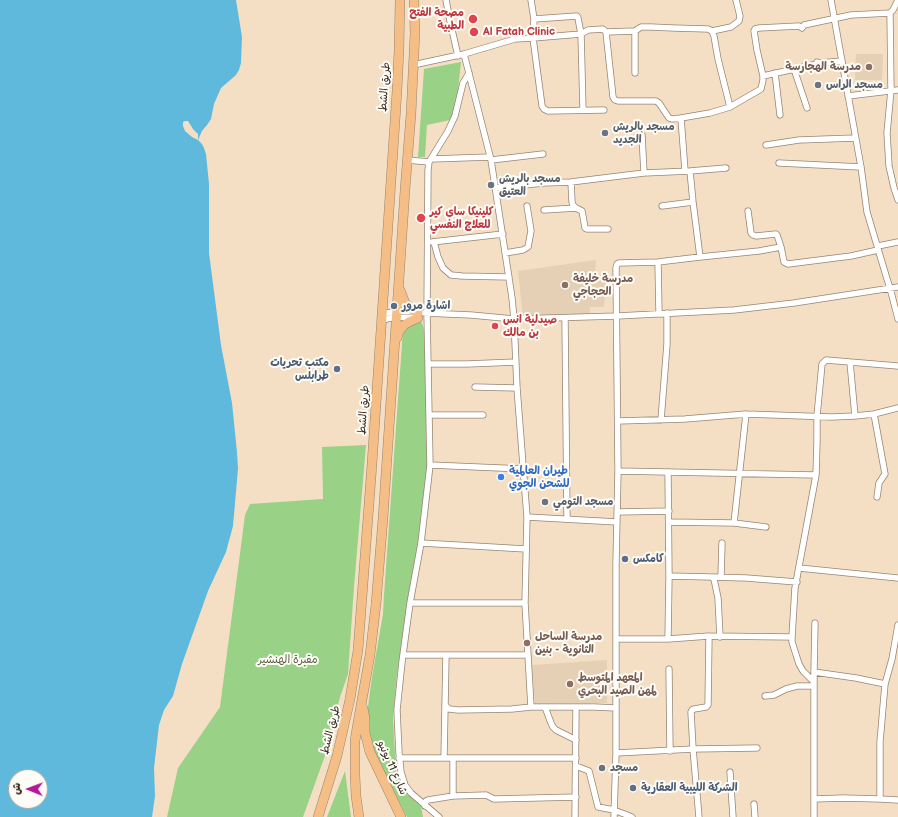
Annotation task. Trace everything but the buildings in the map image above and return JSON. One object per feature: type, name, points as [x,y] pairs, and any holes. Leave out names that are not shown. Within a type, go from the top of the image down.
[{"type":"highway","name":"طريق الشط","points":[[318,817],[337,756],[350,699],[358,650],[398,77],[400,0]]},
{"type":"highway","points":[[359,817],[356,796],[354,758],[357,728],[370,655],[383,518],[415,33],[414,0]]},
{"type":"highway","points":[[398,286],[405,303],[413,310],[422,314]]},
{"type":"highway","points":[[395,343],[399,331],[404,325],[422,314]]},
{"type":"highway","name":"شارع 11 يونيو","points":[[362,703],[365,719],[365,733],[370,752],[401,817]]},
{"type":"street","points":[[446,0],[458,56]]},
{"type":"street","points":[[531,0],[542,106],[544,110],[604,110]]},
{"type":"street","points":[[413,66],[458,56],[515,39],[581,34],[588,30],[603,30],[606,32],[635,31],[641,27],[704,28],[712,30],[731,27],[739,21],[740,16],[736,0]]},
{"type":"street","points":[[831,0],[867,212],[898,319]]},
{"type":"street","points":[[898,0],[890,13],[891,90],[887,133],[889,166],[898,200]]},
{"type":"street","points":[[606,32],[613,97],[615,100],[656,101],[669,118],[672,119],[710,113],[730,107],[761,89],[763,76],[757,50],[755,29],[799,26],[802,28],[804,25],[851,15],[890,13]]},
{"type":"street","points":[[534,19],[577,16],[581,34],[584,110]]},
{"type":"street","points":[[712,30],[730,107]]},
{"type":"street","points":[[634,73],[635,31]]},
{"type":"street","points":[[464,54],[490,158],[512,298],[527,517],[525,603],[531,707]]},
{"type":"street","points":[[763,76],[818,64],[817,62],[842,61]]},
{"type":"street","points":[[794,69],[806,108]]},
{"type":"street","points":[[439,817],[411,793],[405,785],[399,758],[397,710],[410,603],[421,543],[430,464],[428,364],[422,314],[431,242],[428,170],[430,161],[455,116],[463,83],[469,73]]},
{"type":"street","points":[[775,73],[780,115]]},
{"type":"street","points":[[848,96],[898,90]]},
{"type":"street","points":[[681,118],[700,257]]},
{"type":"street","points":[[642,135],[644,173]]},
{"type":"street","points":[[766,145],[799,140],[855,138]]},
{"type":"street","points":[[407,160],[430,161],[543,154]]},
{"type":"street","points":[[779,164],[860,167]]},
{"type":"street","points":[[495,188],[571,182],[644,173],[726,168]]},
{"type":"street","points":[[571,182],[572,202],[576,208]]},
{"type":"street","points":[[662,206],[693,202]]},
{"type":"street","points":[[505,253],[523,250],[528,247],[531,231],[527,206]]},
{"type":"street","points":[[544,210],[576,208],[582,210],[585,228],[608,229]]},
{"type":"street","points":[[748,211],[751,233],[756,236],[776,234],[784,262],[788,264],[851,256],[898,242]]},
{"type":"street","points":[[431,242],[502,234]]},
{"type":"street","points":[[431,242],[443,268],[451,275],[509,277]]},
{"type":"street","points":[[614,817],[616,753],[618,471],[617,264],[658,262],[759,251],[780,247]]},
{"type":"street","points":[[658,262],[659,314]]},
{"type":"street","points":[[382,317],[397,314],[422,314],[471,315],[514,319],[565,318],[734,310],[898,287]]},
{"type":"street","points":[[661,420],[668,313]]},
{"type":"street","points":[[565,318],[567,519]]},
{"type":"street","points":[[814,684],[799,664],[792,642],[792,637],[794,602],[799,568],[816,475],[817,416],[822,364],[826,360],[898,366]]},
{"type":"street","points":[[428,364],[516,362]]},
{"type":"street","points":[[850,362],[855,416]]},
{"type":"street","points":[[475,387],[517,388]]},
{"type":"street","points":[[618,421],[685,419],[746,414],[832,417],[855,416],[874,414],[898,408]]},
{"type":"street","points":[[734,523],[746,414]]},
{"type":"street","points":[[874,414],[885,474],[879,483],[877,497]]},
{"type":"street","points":[[429,415],[483,415]]},
{"type":"street","points":[[430,464],[524,469]]},
{"type":"street","points":[[618,471],[816,475]]},
{"type":"street","points":[[668,472],[668,639]]},
{"type":"street","points":[[617,512],[669,511]]},
{"type":"street","points":[[527,517],[617,522]]},
{"type":"street","points":[[669,522],[734,523],[766,527]]},
{"type":"street","points":[[421,543],[526,549]]},
{"type":"street","points":[[721,577],[722,543]]},
{"type":"street","points":[[799,568],[898,578]]},
{"type":"street","points":[[669,576],[721,577],[797,582]]},
{"type":"street","points":[[711,577],[714,579],[718,598],[720,636]]},
{"type":"street","points":[[410,603],[525,603]]},
{"type":"street","points":[[814,817],[815,623]]},
{"type":"street","points":[[880,799],[880,742],[885,684],[892,659],[898,625]]},
{"type":"street","points":[[616,640],[668,639],[709,636],[792,637]]},
{"type":"street","points":[[699,817],[691,712],[694,709],[706,707],[708,705],[709,636]]},
{"type":"street","points":[[404,655],[528,655]]},
{"type":"street","points":[[444,758],[446,655]]},
{"type":"street","points":[[669,669],[670,750]]},
{"type":"street","points":[[814,672],[885,684]]},
{"type":"street","points":[[765,696],[774,695],[786,689],[797,686],[814,684]]},
{"type":"street","points":[[445,705],[449,709],[458,710],[512,709],[531,707],[616,708]]},
{"type":"street","points":[[545,707],[553,727],[576,740]]},
{"type":"street","points":[[575,817],[576,707]]},
{"type":"street","points":[[616,753],[757,748]]},
{"type":"street","points":[[399,758],[576,758]]},
{"type":"street","points":[[453,758],[453,796]]},
{"type":"street","points":[[576,766],[589,771],[598,807],[614,810],[632,817]]},
{"type":"street","points":[[730,772],[733,817]]},
{"type":"street","points":[[425,806],[426,801],[428,800],[453,796],[486,795],[494,799],[576,797]]},
{"type":"street","points":[[814,799],[843,798],[898,800]]},
{"type":"street","points":[[754,804],[756,817]]},
{"type":"shaded area","name":"مدرسة الهجارسة","points":[[856,54],[883,54],[882,80],[855,80]]},
{"type":"shaded area","name":"مدرسة خليفة الحجاجي","points":[[596,260],[595,277],[610,278],[610,293],[595,292],[595,295],[605,295],[604,307],[590,307],[590,314],[523,318],[518,271]]},
{"type":"shaded area","name":"المعهد المتوسط لمهن الصيد البحري","points":[[607,660],[607,703],[535,704],[532,665]]},
{"type":"green space","points":[[461,62],[455,119],[427,125],[425,157],[418,157],[424,69]]},
{"type":"green space","points":[[415,322],[421,322],[425,335],[427,468],[412,588],[397,674],[393,718],[396,771],[400,784],[421,806],[423,817],[407,817],[374,752],[368,733],[367,714],[383,614],[403,330]]},
{"type":"green space","name":"مقبرة الهنشير","points":[[366,445],[348,674],[340,697],[326,753],[303,817],[167,817],[178,768],[220,707],[245,515],[250,504],[323,499],[322,447]]},
{"type":"green space","points":[[345,771],[351,817],[327,817]]},
{"type":"water","points":[[0,0],[236,0],[242,37],[241,63],[236,75],[221,88],[214,104],[211,119],[202,131],[198,140],[202,144],[206,154],[209,184],[209,253],[221,345],[232,403],[237,452],[238,469],[233,526],[226,552],[208,591],[182,664],[173,696],[164,710],[159,725],[154,768],[155,796],[152,817],[0,817]]},
{"type":"pier","points":[[188,121],[198,134],[198,140],[185,131],[183,122]]},
{"type":"place","name":"مصحة الفتح الطبية","points":[[473,19]]},
{"type":"place","name":"Al Fatah Clinic","points":[[474,32]]},
{"type":"place","name":"مدرسة الهجارسة","points":[[869,67]]},
{"type":"place","name":"مسجد الراس","points":[[818,85]]},
{"type":"place","name":"مسجد بالريش الجديد","points":[[605,133]]},
{"type":"place","name":"مسجد بالريش العتيق","points":[[491,185]]},
{"type":"place","name":"كلينيكا ساي كير للعلاج النفسي","points":[[421,218]]},
{"type":"place","name":"مدرسة خليفة الحجاجي","points":[[565,285]]},
{"type":"place","name":"اشارة مرور","points":[[394,306]]},
{"type":"place","name":"صيدلية انس بن مالك","points":[[495,326]]},
{"type":"place","name":"مكتب تحريات طرابلس","points":[[337,369]]},
{"type":"place","name":"طيران العالمية للشحن الجوي","points":[[501,477]]},
{"type":"place","name":"مسجد التومي","points":[[545,502]]},
{"type":"place","name":"كامكس","points":[[625,559]]},
{"type":"place","name":"مدرسة الساحل الثانوية - بنين","points":[[527,643]]},
{"type":"place","name":"المعهد المتوسط لمهن الصيد البحري","points":[[570,684]]},
{"type":"place","name":"مسجد","points":[[602,768]]},
{"type":"place","name":"الشركة الليبية العقارية","points":[[633,788]]}]
